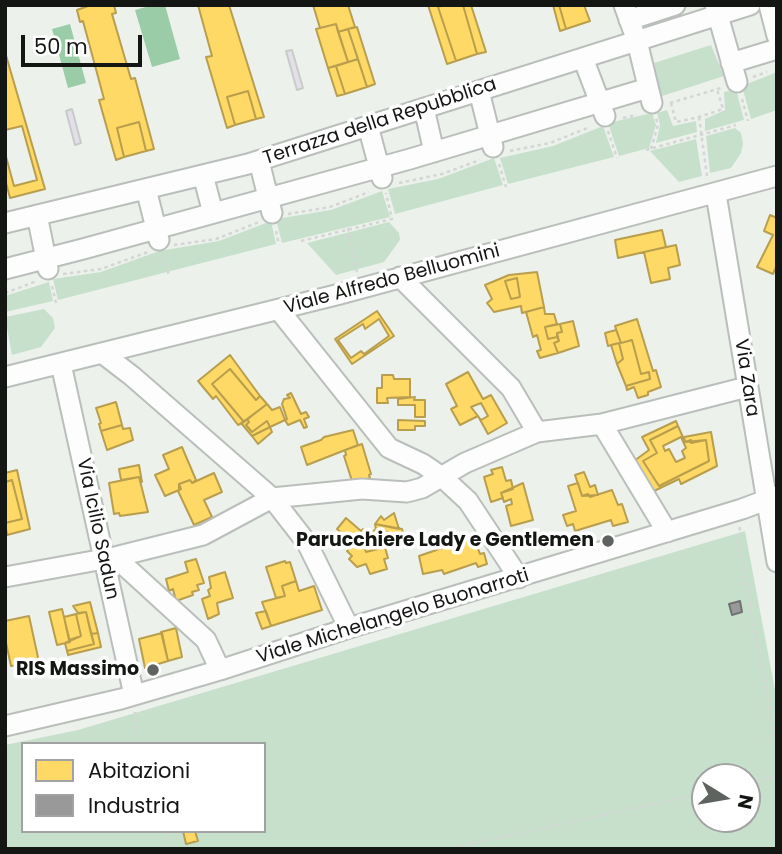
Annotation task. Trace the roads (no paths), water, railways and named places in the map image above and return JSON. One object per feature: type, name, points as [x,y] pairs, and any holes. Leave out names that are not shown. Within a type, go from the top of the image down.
[{"type":"street","name":"Terrazza della Repubblica","points":[[5,223],[259,160],[637,41],[717,10],[750,5]]},
{"type":"street","points":[[769,5],[777,36]]},
{"type":"street","points":[[5,269],[48,269],[159,240],[213,214],[271,211],[382,179],[435,152],[494,147],[604,114],[656,102],[629,10],[671,6]]},
{"type":"street","points":[[717,10],[734,73],[777,49]]},
{"type":"street","points":[[583,58],[604,114]]},
{"type":"street","points":[[479,91],[494,147]]},
{"type":"street","points":[[424,108],[435,152]]},
{"type":"street","points":[[368,126],[382,179]]},
{"type":"street","points":[[259,160],[271,211]]},
{"type":"street","points":[[203,175],[213,214]]},
{"type":"street","name":"Viale Alfredo Belluomini","points":[[5,377],[279,310],[777,176]]},
{"type":"street","points":[[146,189],[159,240]]},
{"type":"street","name":"Via Zara","points":[[716,194],[747,387],[771,498],[777,562]]},
{"type":"street","points":[[37,215],[48,269]]},
{"type":"street","points":[[400,278],[511,388],[537,432]]},
{"type":"street","points":[[279,310],[389,448],[423,464],[468,501],[519,578]]},
{"type":"street","points":[[102,353],[272,498],[307,543],[349,628]]},
{"type":"street","name":"Via Icilio Sadun","points":[[61,364],[109,558],[134,695]]},
{"type":"street","points":[[5,578],[109,558],[203,535],[272,498],[362,489],[407,492],[422,488],[465,463],[537,432],[602,424],[747,387]]},
{"type":"street","points":[[602,424],[667,532]]},
{"type":"street","name":"Viale Michelangelo Buonarroti","points":[[5,726],[134,695],[220,670],[771,498]]},
{"type":"street","points":[[109,558],[206,640],[220,670]]},
{"type":"place","name":"Parucchiere Lady e Gentlemen","points":[[608,541]]},
{"type":"place","name":"RIS Massimo","points":[[153,670]]}]
